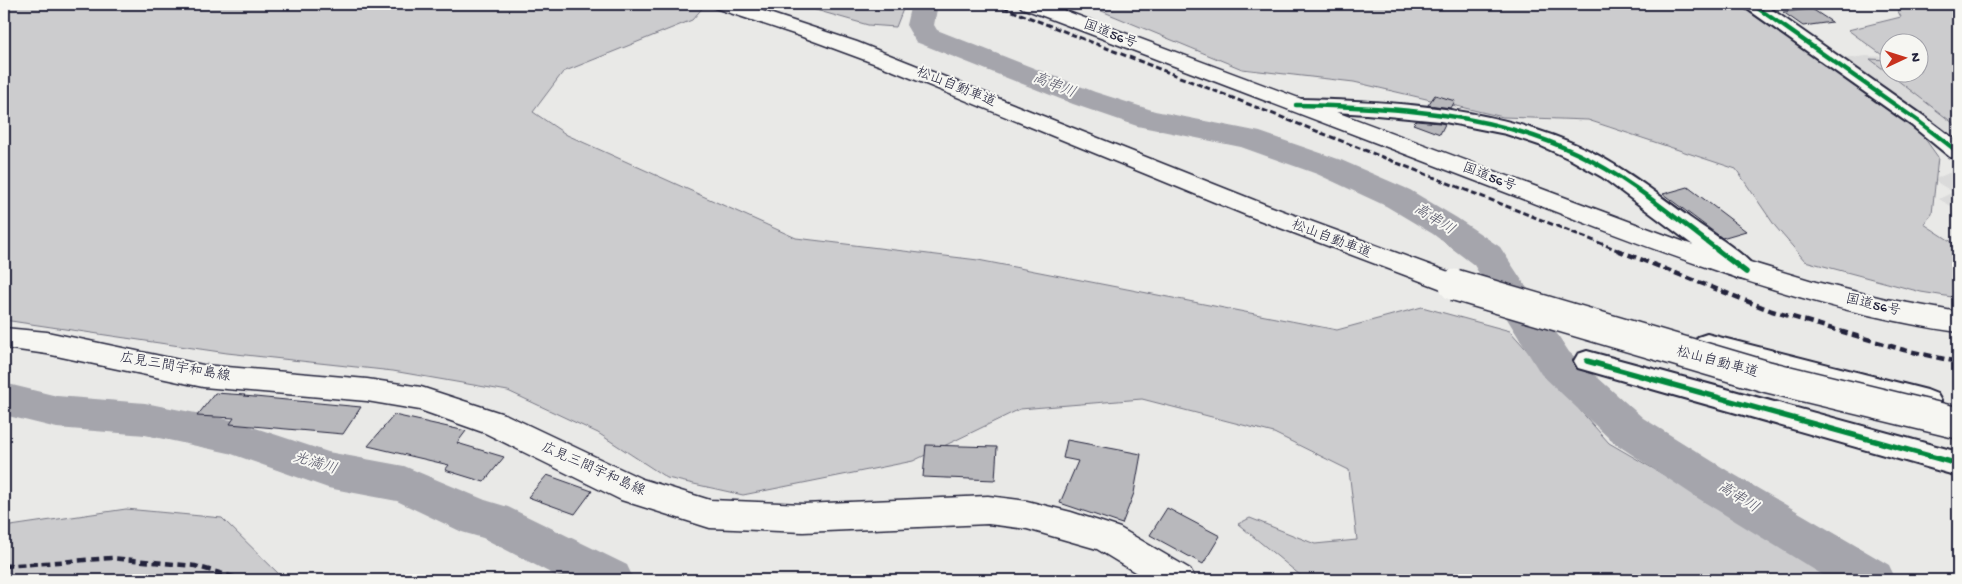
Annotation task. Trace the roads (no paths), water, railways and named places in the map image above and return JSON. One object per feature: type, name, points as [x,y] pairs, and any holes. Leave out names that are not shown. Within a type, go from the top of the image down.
[{"type":"main road","name":"松山自動車道","points":[[722,4],[785,22],[872,54],[1270,217],[1455,285],[1713,362],[1837,395],[1958,423]]},
{"type":"main road","name":"国道56号","points":[[1029,4],[1678,249],[1746,272],[1878,309],[1958,322]]},
{"type":"main road","name":"広見三間宇和島線","points":[[4,338],[48,343],[203,376],[367,390],[421,399],[496,424],[633,490],[710,514],[803,518],[988,510],[1027,515],[1072,526],[1108,538],[1178,580]]},
{"type":"street","points":[[1752,4],[1918,121],[1958,152]]},
{"type":"street","points":[[1296,105],[1343,105],[1424,112],[1506,128],[1546,140],[1578,154],[1610,172],[1746,272]]},
{"type":"street","points":[[1551,300],[1632,324],[1958,409]]},
{"type":"street","points":[[1632,324],[1632,374]]},
{"type":"street","points":[[1587,361],[1958,464]]},
{"type":"street","points":[[1810,370],[1822,427]]},
{"type":"waterway","name":"高串川","points":[[925,4],[920,25],[926,36],[1084,98],[1148,119],[1249,139],[1329,167],[1398,198],[1445,226],[1487,256],[1555,363],[1628,430],[1712,484],[1872,580]]},
{"type":"waterway","name":"光満川","points":[[4,399],[57,412],[145,419],[231,437],[328,470],[404,484],[478,518],[492,521],[610,580]]},
{"type":"railway","points":[[995,4],[1620,251]]},
{"type":"railway","points":[[1617,250],[1772,311],[1904,350],[1958,362]]},
{"type":"railway","points":[[4,566],[112,558],[195,566],[244,580]]}]
